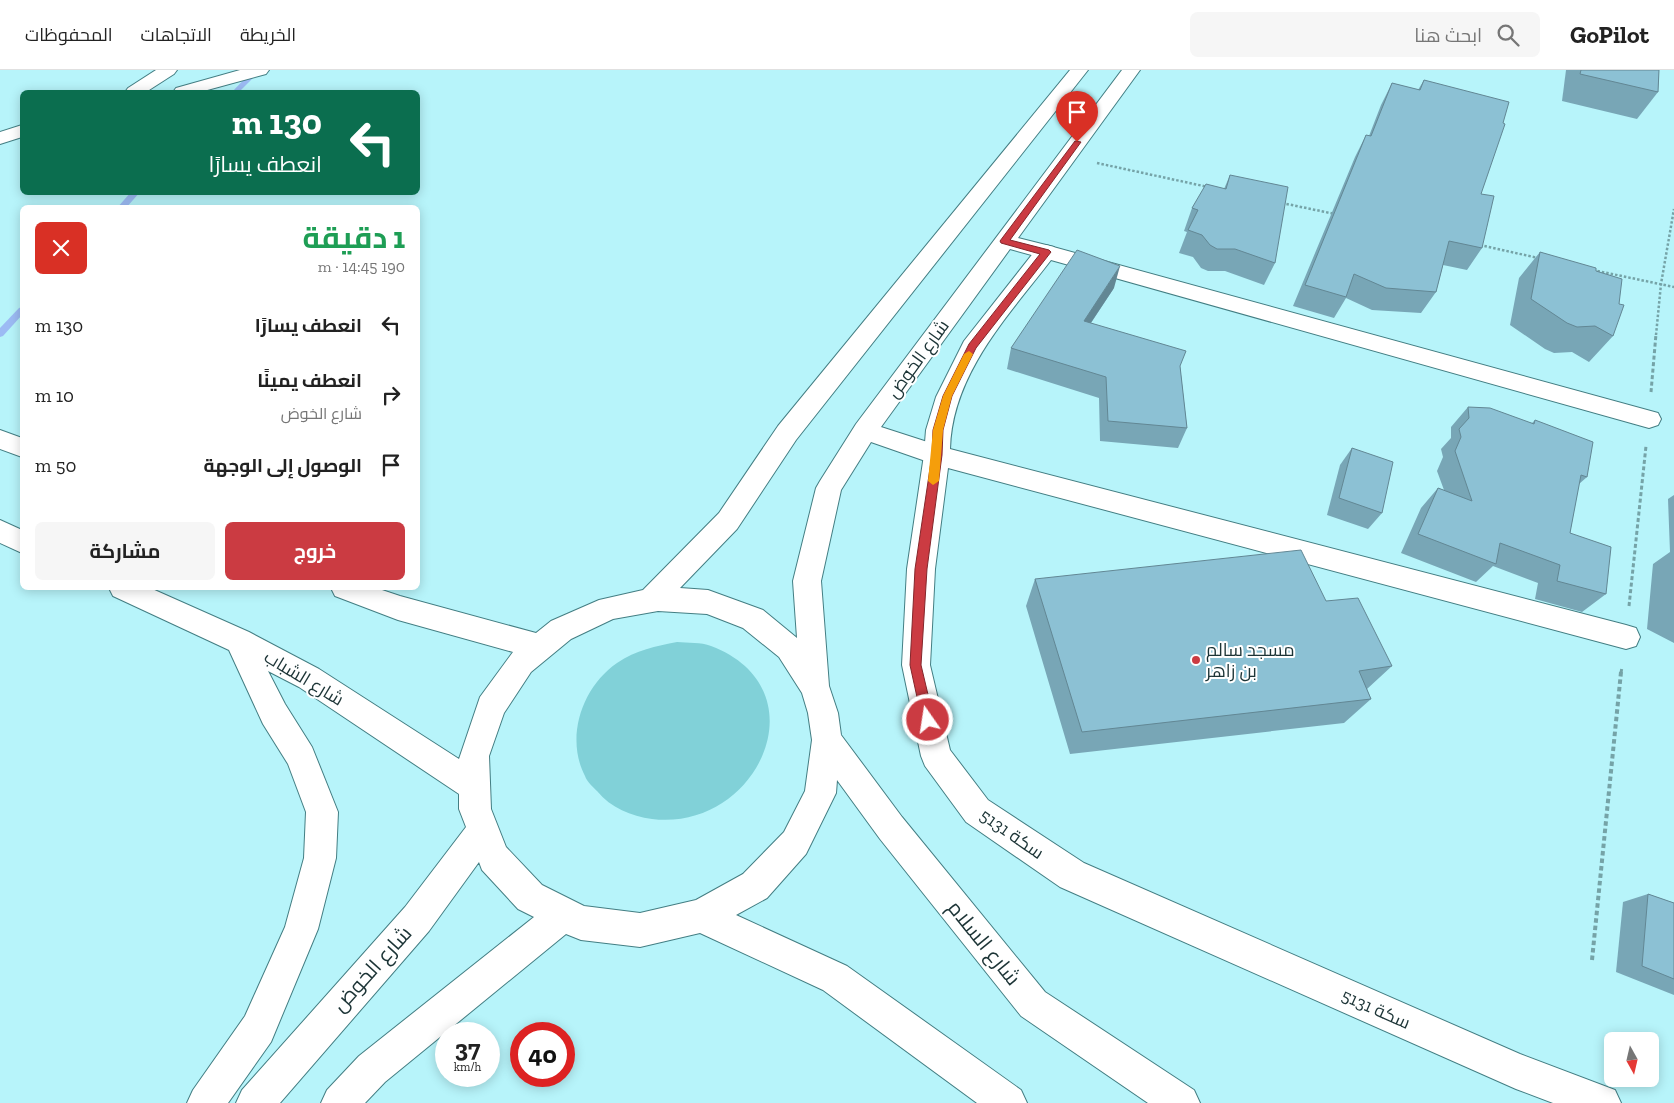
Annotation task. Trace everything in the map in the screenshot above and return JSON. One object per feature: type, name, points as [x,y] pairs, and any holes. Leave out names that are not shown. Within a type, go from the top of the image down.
[{"type":"main road","points":[[137,90],[168,70]]},
{"type":"main road","points":[[189,90],[260,70]]},
{"type":"main road","points":[[652,600],[728,521],[787,433],[1079,70]]},
{"type":"main road","name":"شارع الخوض","points":[[815,688],[807,581],[830,488],[865,431],[1132,70]]},
{"type":"main road","points":[[0,138],[20,132]]},
{"type":"main road","points":[[1004,241],[1649,419]]},
{"type":"main road","name":"سكة 5131","points":[[1046,252],[972,347],[948,396],[938,430],[937,455],[921,569],[916,665],[936,756],[977,811],[1072,875],[1516,1071],[1602,1103]]},
{"type":"main road","points":[[865,431],[937,455],[1626,637]]},
{"type":"main road","points":[[0,439],[20,447]]},
{"type":"main road","points":[[0,531],[20,541]]},
{"type":"main road","name":"شارع الشباب","points":[[127,590],[239,641],[309,678],[475,787]]},
{"type":"main road","points":[[350,590],[398,608],[540,647]]},
{"type":"main road","points":[[652,600],[708,602],[753,620],[790,648],[815,688],[823,713],[827,740],[820,792],[795,843],[755,886],[701,916],[640,930],[581,923],[530,897],[494,858],[474,809],[474,756],[491,707],[521,663],[561,630],[609,608],[652,600]]},
{"type":"main road","points":[[206,1103],[258,1030],[301,929],[320,858],[322,812],[301,757],[274,714],[239,641]]},
{"type":"main road","name":"شارع السلام","points":[[827,740],[891,828],[1033,1004],[1181,1103]]},
{"type":"main road","name":"شارع الخوض","points":[[255,1103],[417,919],[483,830]]},
{"type":"main road","points":[[340,1103],[372,1069],[564,914]]},
{"type":"main road","points":[[701,916],[835,978],[1008,1103]]},
{"type":"path","points":[[1067,157],[1213,188]]},
{"type":"path","points":[[1281,203],[1340,215]]},
{"type":"path","points":[[1592,960],[1649,419],[1661,284],[1674,210]]},
{"type":"path","points":[[1476,244],[1544,259]]},
{"type":"path","points":[[1593,270],[1674,287]]},
{"type":"shaded area","points":[[677,642],[699,643],[711,646],[745,666],[764,693],[770,723],[763,754],[747,781],[721,804],[689,817],[652,819],[637,816],[615,807],[589,782],[579,761],[577,730],[580,714],[586,699],[594,685],[605,673],[631,655]]},
{"type":"building","points":[[1581,70],[1659,70],[1658,92],[1580,74]]},
{"type":"building","points":[[1424,80],[1509,102],[1503,123],[1505,124],[1481,194],[1494,196],[1482,248],[1449,241],[1436,292],[1386,288],[1354,274],[1346,297],[1305,285],[1366,135],[1371,136],[1392,83],[1420,90]]},
{"type":"building","points":[[1230,175],[1288,187],[1275,263],[1235,249],[1217,249],[1210,245],[1202,235],[1188,230],[1198,210],[1192,208],[1206,184],[1226,189]]},
{"type":"building","points":[[1077,250],[1120,266],[1084,321],[1186,351],[1180,366],[1187,428],[1108,421],[1106,377],[1011,348]]},
{"type":"building","points":[[1540,252],[1596,268],[1596,271],[1622,279],[1619,304],[1624,305],[1613,336],[1595,326],[1577,327],[1567,323],[1531,299]]},
{"type":"building","points":[[1468,407],[1490,408],[1534,424],[1535,420],[1593,442],[1587,477],[1581,475],[1570,533],[1611,547],[1606,594],[1557,581],[1560,565],[1500,543],[1496,564],[1418,534],[1438,488],[1472,501],[1455,451],[1461,437],[1459,429],[1469,418]]},
{"type":"building","points":[[1352,448],[1393,462],[1382,513],[1339,498]]},
{"type":"building","name":"مسجد سالم بن زاهر","points":[[1301,550],[1326,601],[1358,598],[1392,666],[1359,671],[1371,699],[1082,732],[1035,579]]},
{"type":"building","points":[[1648,894],[1674,903],[1674,979],[1642,966]]},
{"type":"waterway","points":[[237,90],[257,70]]},
{"type":"waterway","points":[[124,205],[133,195]]},
{"type":"waterway","points":[[0,334],[20,312]]},
{"type":"slow traffic","points":[[933,481],[938,430],[948,396],[969,354]]},
{"type":"place","name":"مسجد سالم بن زاهر","points":[[1196,660]]},
{"type":"route","points":[[928,720],[916,665],[921,569],[937,455],[938,430],[948,396],[972,347],[1046,252],[1004,241],[1077,142]]}]
